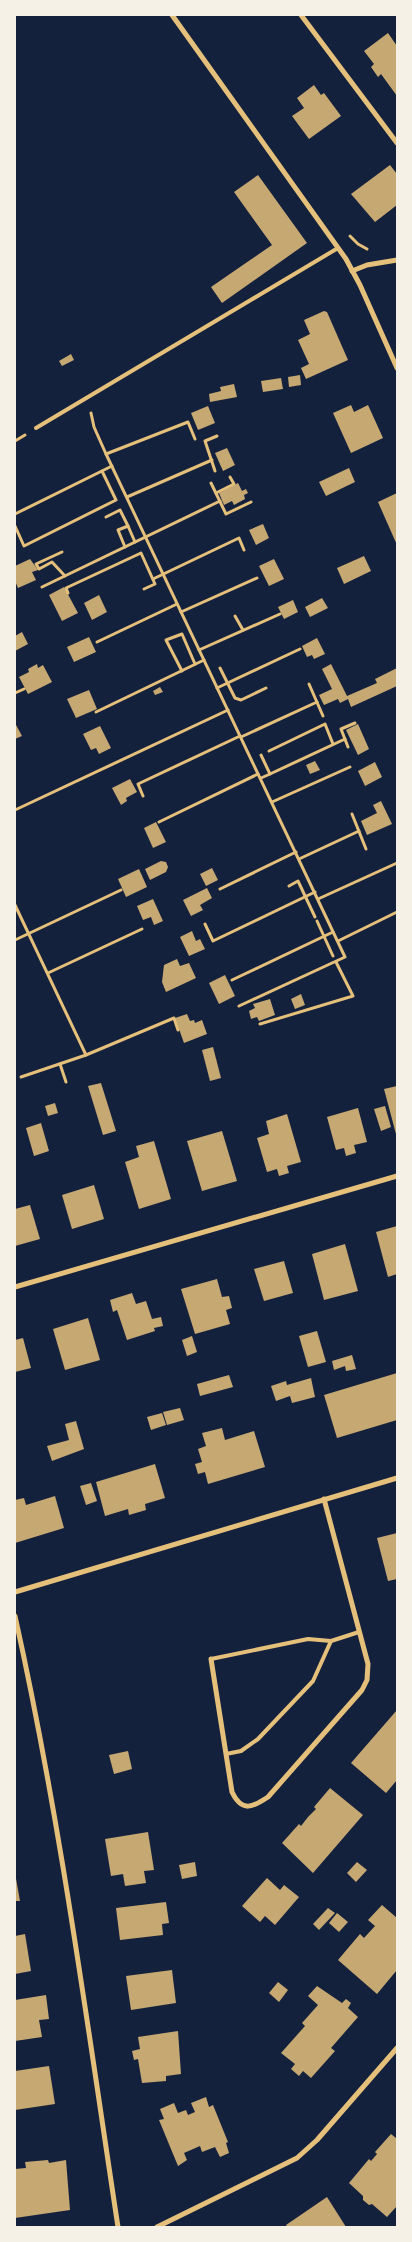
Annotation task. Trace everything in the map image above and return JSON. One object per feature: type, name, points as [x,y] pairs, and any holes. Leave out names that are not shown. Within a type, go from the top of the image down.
[{"type":"street","points":[[172,15],[338,248],[352,271],[397,368]]},
{"type":"street","points":[[301,15],[397,143]]},
{"type":"street","points":[[352,271],[367,264],[397,260]]},
{"type":"street","points":[[15,1286],[397,1176]]},
{"type":"street","points":[[15,1592],[397,1478]]},
{"type":"street","points":[[211,1659],[232,1792],[236,1801],[244,1806],[253,1807],[268,1797],[362,1690],[367,1680],[368,1664],[324,1500]]},
{"type":"street","points":[[15,1616],[38,1722],[57,1825],[118,2227]]},
{"type":"street","points":[[157,2227],[297,2158],[317,2140],[397,2048]]},
{"type":"lane","points":[[36,428],[338,248]]},
{"type":"lane","points":[[211,1659],[308,1639],[331,1641],[359,1632]]},
{"type":"lane","points":[[226,1754],[241,1752],[258,1739],[313,1681],[331,1641]]},
{"type":"path","points":[[88,398],[94,427],[106,454],[346,957],[239,1006]]},
{"type":"path","points":[[106,454],[188,422],[195,438]]},
{"type":"path","points":[[215,471],[205,441],[217,436]]},
{"type":"path","points":[[127,497],[212,460]]},
{"type":"path","points":[[15,514],[112,466]]},
{"type":"path","points":[[15,526],[24,546],[116,500],[102,471]]},
{"type":"path","points":[[216,493],[234,484],[230,477]]},
{"type":"path","points":[[211,483],[226,514],[251,502]]},
{"type":"path","points":[[42,588],[220,501]]},
{"type":"path","points":[[106,517],[120,510],[135,542]]},
{"type":"path","points":[[125,547],[118,530],[128,526]]},
{"type":"path","points":[[153,579],[238,538],[244,550]]},
{"type":"path","points":[[62,552],[36,564],[38,569],[52,562],[65,576]]},
{"type":"path","points":[[68,593],[66,588],[141,553],[155,584],[144,589]]},
{"type":"path","points":[[182,612],[257,578]]},
{"type":"path","points":[[97,642],[177,604]]},
{"type":"path","points":[[200,650],[280,614]]},
{"type":"path","points":[[235,616],[243,630]]},
{"type":"path","points":[[182,671],[166,640],[182,634],[195,664]]},
{"type":"path","points":[[218,688],[300,649]]},
{"type":"path","points":[[96,712],[204,660]]},
{"type":"path","points":[[220,668],[235,698],[241,700],[266,688]]},
{"type":"path","points":[[309,684],[323,716]]},
{"type":"path","points":[[15,693],[24,689]]},
{"type":"path","points":[[143,796],[138,784],[316,702]]},
{"type":"path","points":[[15,810],[228,710]]},
{"type":"path","points":[[348,747],[341,729],[355,722]]},
{"type":"path","points":[[269,751],[325,724],[333,744]]},
{"type":"path","points":[[260,778],[344,739]]},
{"type":"path","points":[[261,755],[270,774]]},
{"type":"path","points":[[272,802],[350,767]]},
{"type":"path","points":[[158,822],[258,774]]},
{"type":"path","points":[[352,814],[366,849]]},
{"type":"path","points":[[299,859],[359,831]]},
{"type":"path","points":[[220,890],[296,852]]},
{"type":"path","points":[[318,899],[397,863]]},
{"type":"path","points":[[289,886],[298,881],[333,956]]},
{"type":"path","points":[[15,940],[121,890]]},
{"type":"path","points":[[205,924],[213,941],[314,892]]},
{"type":"path","points":[[15,905],[86,1055]]},
{"type":"path","points":[[338,941],[397,912]]},
{"type":"path","points":[[48,974],[142,929]]},
{"type":"path","points":[[232,980],[333,932]]},
{"type":"path","points":[[260,1024],[353,996],[336,962]]},
{"type":"path","points":[[21,1077],[86,1055],[174,1018],[178,1030]]},
{"type":"path","points":[[60,1064],[66,1082]]},
{"type":"building","points":[[388,33],[397,46],[397,96],[381,74],[378,77],[371,67],[374,64],[364,51]]},
{"type":"building","points":[[314,85],[321,95],[324,93],[341,116],[309,139],[292,116],[304,108],[297,98]]},
{"type":"building","points":[[390,165],[397,174],[397,205],[375,222],[351,194]]},
{"type":"building","points":[[258,175],[307,243],[222,303],[211,287],[272,245],[234,192]]},
{"type":"building","points":[[324,311],[327,312],[348,360],[306,379],[301,368],[309,364],[298,340],[310,334],[304,320]]},
{"type":"building","points":[[71,354],[74,360],[62,366],[59,361]]},
{"type":"building","points":[[300,375],[301,385],[289,387],[288,377]]},
{"type":"building","points":[[281,378],[283,389],[263,392],[261,381]]},
{"type":"building","points":[[234,384],[237,397],[210,402],[209,394],[221,391],[220,387]]},
{"type":"building","points":[[351,405],[354,412],[368,405],[383,438],[351,453],[333,413]]},
{"type":"building","points":[[208,406],[215,423],[198,430],[191,413]]},
{"type":"building","points":[[227,448],[235,465],[223,471],[215,453]]},
{"type":"building","points":[[349,468],[355,482],[326,496],[319,482]]},
{"type":"building","points":[[238,483],[242,491],[246,489],[248,493],[244,495],[245,499],[234,505],[232,501],[224,505],[219,493]]},
{"type":"building","points":[[397,493],[397,545],[378,502]]},
{"type":"building","points":[[263,524],[269,538],[256,545],[249,530]]},
{"type":"building","points":[[364,556],[371,571],[344,584],[337,568]]},
{"type":"building","points":[[30,559],[38,570],[32,572],[36,580],[18,588],[15,581],[15,566]]},
{"type":"building","points":[[274,559],[284,579],[269,586],[259,566]]},
{"type":"building","points":[[64,587],[78,613],[62,621],[49,595]]},
{"type":"building","points":[[99,595],[107,612],[92,620],[84,603]]},
{"type":"building","points":[[322,598],[328,608],[310,617],[305,607]]},
{"type":"building","points":[[293,600],[298,612],[284,619],[278,607]]},
{"type":"building","points":[[22,632],[28,644],[15,651],[15,636]]},
{"type":"building","points":[[89,637],[96,652],[74,662],[67,647]]},
{"type":"building","points":[[317,638],[325,654],[314,659],[312,655],[307,657],[302,646]]},
{"type":"building","points":[[37,664],[38,668],[43,665],[52,682],[28,694],[19,677],[29,672],[28,669]]},
{"type":"building","points":[[331,664],[347,696],[377,683],[375,679],[397,668],[397,686],[351,707],[348,699],[340,703],[338,699],[324,705],[319,695],[332,689],[322,669]]},
{"type":"building","points":[[160,687],[163,692],[155,695],[153,691]]},
{"type":"building","points":[[89,690],[97,709],[76,718],[67,699]]},
{"type":"building","points":[[15,723],[22,736],[15,739]]},
{"type":"building","points":[[358,724],[369,749],[358,755],[346,730]]},
{"type":"building","points":[[100,726],[111,748],[99,754],[96,748],[91,750],[83,734]]},
{"type":"building","points":[[315,761],[320,770],[310,774],[306,765]]},
{"type":"building","points":[[375,762],[382,777],[365,786],[358,771]]},
{"type":"building","points":[[130,779],[137,792],[126,798],[127,801],[121,805],[112,788]]},
{"type":"building","points":[[381,801],[392,824],[367,835],[361,821],[377,813],[373,805]]},
{"type":"building","points":[[156,822],[166,842],[153,848],[144,828]]},
{"type":"building","points":[[161,861],[166,862],[168,867],[166,872],[150,880],[145,869]]},
{"type":"building","points":[[212,868],[218,880],[206,886],[200,874]]},
{"type":"building","points":[[139,869],[147,887],[126,897],[118,879]]},
{"type":"building","points":[[207,888],[212,898],[200,905],[203,910],[191,916],[183,900]]},
{"type":"building","points":[[153,899],[163,921],[154,925],[151,917],[143,920],[137,906]]},
{"type":"building","points":[[192,931],[196,941],[200,939],[205,949],[189,956],[180,937]]},
{"type":"building","points":[[177,959],[180,966],[189,963],[196,978],[166,992],[162,982],[164,965]]},
{"type":"building","points":[[225,975],[235,996],[219,1004],[209,983]]},
{"type":"building","points":[[301,994],[305,1005],[295,1009],[291,999]]},
{"type":"building","points":[[270,999],[275,1015],[259,1021],[257,1017],[251,1019],[249,1011],[255,1008],[253,1004]]},
{"type":"building","points":[[187,1014],[190,1021],[194,1020],[195,1023],[202,1020],[207,1034],[184,1043],[175,1018]]},
{"type":"building","points":[[213,1047],[221,1078],[210,1081],[202,1050]]},
{"type":"building","points":[[101,1083],[116,1131],[103,1135],[88,1086]]},
{"type":"building","points":[[397,1086],[397,1134],[396,1134],[384,1089]]},
{"type":"building","points":[[55,1103],[58,1113],[48,1116],[45,1106]]},
{"type":"building","points":[[385,1106],[391,1127],[381,1131],[374,1109]]},
{"type":"building","points":[[358,1108],[367,1142],[354,1145],[356,1153],[346,1156],[344,1148],[336,1150],[327,1117]]},
{"type":"building","points":[[287,1114],[301,1162],[287,1166],[289,1173],[279,1176],[277,1169],[267,1172],[257,1138],[269,1134],[266,1121]]},
{"type":"building","points":[[41,1123],[49,1151],[34,1156],[26,1128]]},
{"type":"building","points":[[222,1131],[237,1181],[202,1191],[187,1141]]},
{"type":"building","points":[[154,1141],[171,1199],[139,1209],[125,1162],[139,1157],[136,1146]]},
{"type":"building","points":[[94,1185],[104,1219],[72,1229],[62,1195]]},
{"type":"building","points":[[30,1205],[40,1239],[15,1246],[15,1209]]},
{"type":"building","points":[[397,1226],[397,1274],[388,1277],[376,1232]]},
{"type":"building","points":[[345,1244],[358,1291],[324,1300],[312,1254]]},
{"type":"building","points":[[284,1261],[293,1293],[264,1301],[254,1269]]},
{"type":"building","points":[[217,1279],[222,1297],[229,1296],[232,1308],[226,1310],[230,1324],[195,1334],[181,1289]]},
{"type":"building","points":[[132,1293],[136,1304],[146,1301],[152,1319],[161,1317],[163,1326],[154,1328],[155,1331],[127,1340],[117,1310],[113,1312],[110,1300]]},
{"type":"building","points":[[88,1318],[100,1360],[65,1370],[53,1329]]},
{"type":"building","points":[[317,1331],[326,1362],[308,1367],[299,1336]]},
{"type":"building","points":[[192,1336],[197,1352],[187,1356],[182,1340]]},
{"type":"building","points":[[23,1338],[31,1368],[15,1372],[15,1340]]},
{"type":"building","points":[[352,1355],[356,1369],[346,1371],[345,1366],[334,1370],[332,1361]]},
{"type":"building","points":[[397,1373],[397,1420],[337,1438],[324,1395]]},
{"type":"building","points":[[229,1375],[233,1387],[200,1396],[197,1384]]},
{"type":"building","points":[[311,1378],[315,1397],[292,1403],[290,1396],[276,1401],[271,1386],[286,1381],[287,1385]]},
{"type":"building","points":[[180,1408],[184,1420],[167,1425],[163,1412]]},
{"type":"building","points":[[162,1413],[166,1425],[151,1430],[147,1417]]},
{"type":"building","points":[[76,1421],[84,1449],[52,1461],[47,1446],[69,1440],[65,1424]]},
{"type":"building","points":[[222,1428],[225,1440],[254,1431],[265,1467],[208,1484],[205,1472],[198,1474],[195,1464],[202,1462],[198,1449],[206,1446],[202,1433]]},
{"type":"building","points":[[155,1464],[165,1498],[145,1504],[146,1510],[129,1515],[128,1509],[105,1516],[96,1482]]},
{"type":"building","points":[[91,1483],[97,1501],[86,1505],[80,1486]]},
{"type":"building","points":[[55,1496],[64,1528],[15,1543],[15,1500],[24,1498],[26,1505]]},
{"type":"building","points":[[397,1533],[397,1579],[388,1581],[377,1538]]},
{"type":"building","points":[[397,1710],[397,1780],[386,1793],[351,1763]]},
{"type":"building","points":[[128,1751],[132,1769],[114,1774],[109,1755]]},
{"type":"building","points":[[330,1788],[363,1815],[313,1873],[282,1843],[316,1809],[314,1807]]},
{"type":"building","points":[[148,1832],[154,1870],[144,1871],[146,1883],[125,1886],[123,1874],[111,1876],[105,1839]]},
{"type":"building","points":[[195,1862],[197,1876],[182,1879],[179,1865]]},
{"type":"building","points":[[357,1862],[367,1870],[356,1882],[347,1873]]},
{"type":"building","points":[[15,1873],[20,1901],[15,1901]]},
{"type":"building","points":[[267,1878],[280,1890],[284,1885],[299,1897],[275,1925],[265,1916],[260,1922],[242,1906]]},
{"type":"building","points":[[166,1902],[169,1923],[162,1924],[163,1935],[120,1940],[116,1908]]},
{"type":"building","points":[[382,1905],[397,1918],[397,1970],[377,1994],[338,1960],[360,1934],[364,1938],[375,1926],[368,1920]]},
{"type":"building","points":[[328,1908],[335,1913],[319,1930],[313,1924]]},
{"type":"building","points":[[337,1913],[348,1922],[339,1932],[329,1923]]},
{"type":"building","points":[[25,1934],[31,1971],[15,1974],[15,1936]]},
{"type":"building","points":[[172,1970],[176,2003],[131,2010],[126,1976]]},
{"type":"building","points":[[278,1982],[288,1990],[279,2002],[269,1993]]},
{"type":"building","points":[[317,1986],[342,2003],[346,1999],[351,2003],[348,2008],[358,2017],[331,2048],[335,2051],[311,2078],[303,2071],[299,2076],[291,2069],[295,2064],[281,2053],[305,2026],[302,2023],[318,2005],[308,1996]]},
{"type":"building","points":[[46,1995],[49,2019],[39,2020],[42,2037],[15,2041],[15,2000]]},
{"type":"building","points":[[178,2031],[181,2074],[166,2076],[166,2081],[142,2083],[138,2059],[134,2060],[132,2051],[140,2049],[138,2037]]},
{"type":"building","points":[[49,2066],[55,2104],[15,2110],[15,2071]]},
{"type":"building","points":[[206,2097],[209,2107],[213,2105],[228,2142],[226,2143],[229,2153],[220,2157],[215,2147],[202,2152],[200,2146],[184,2153],[187,2160],[178,2166],[159,2120],[164,2119],[160,2109],[174,2103],[178,2113],[186,2110],[188,2115],[195,2112],[191,2103]]},
{"type":"building","points":[[391,2134],[397,2137],[397,2206],[387,2217],[372,2204],[369,2205],[363,2200],[363,2196],[349,2183],[369,2159],[371,2161],[377,2154],[375,2152]]},
{"type":"building","points":[[48,2160],[49,2163],[66,2160],[70,2210],[15,2218],[15,2169],[26,2168],[25,2162]]},
{"type":"building","points":[[327,2197],[346,2227],[287,2227],[286,2225]]}]
